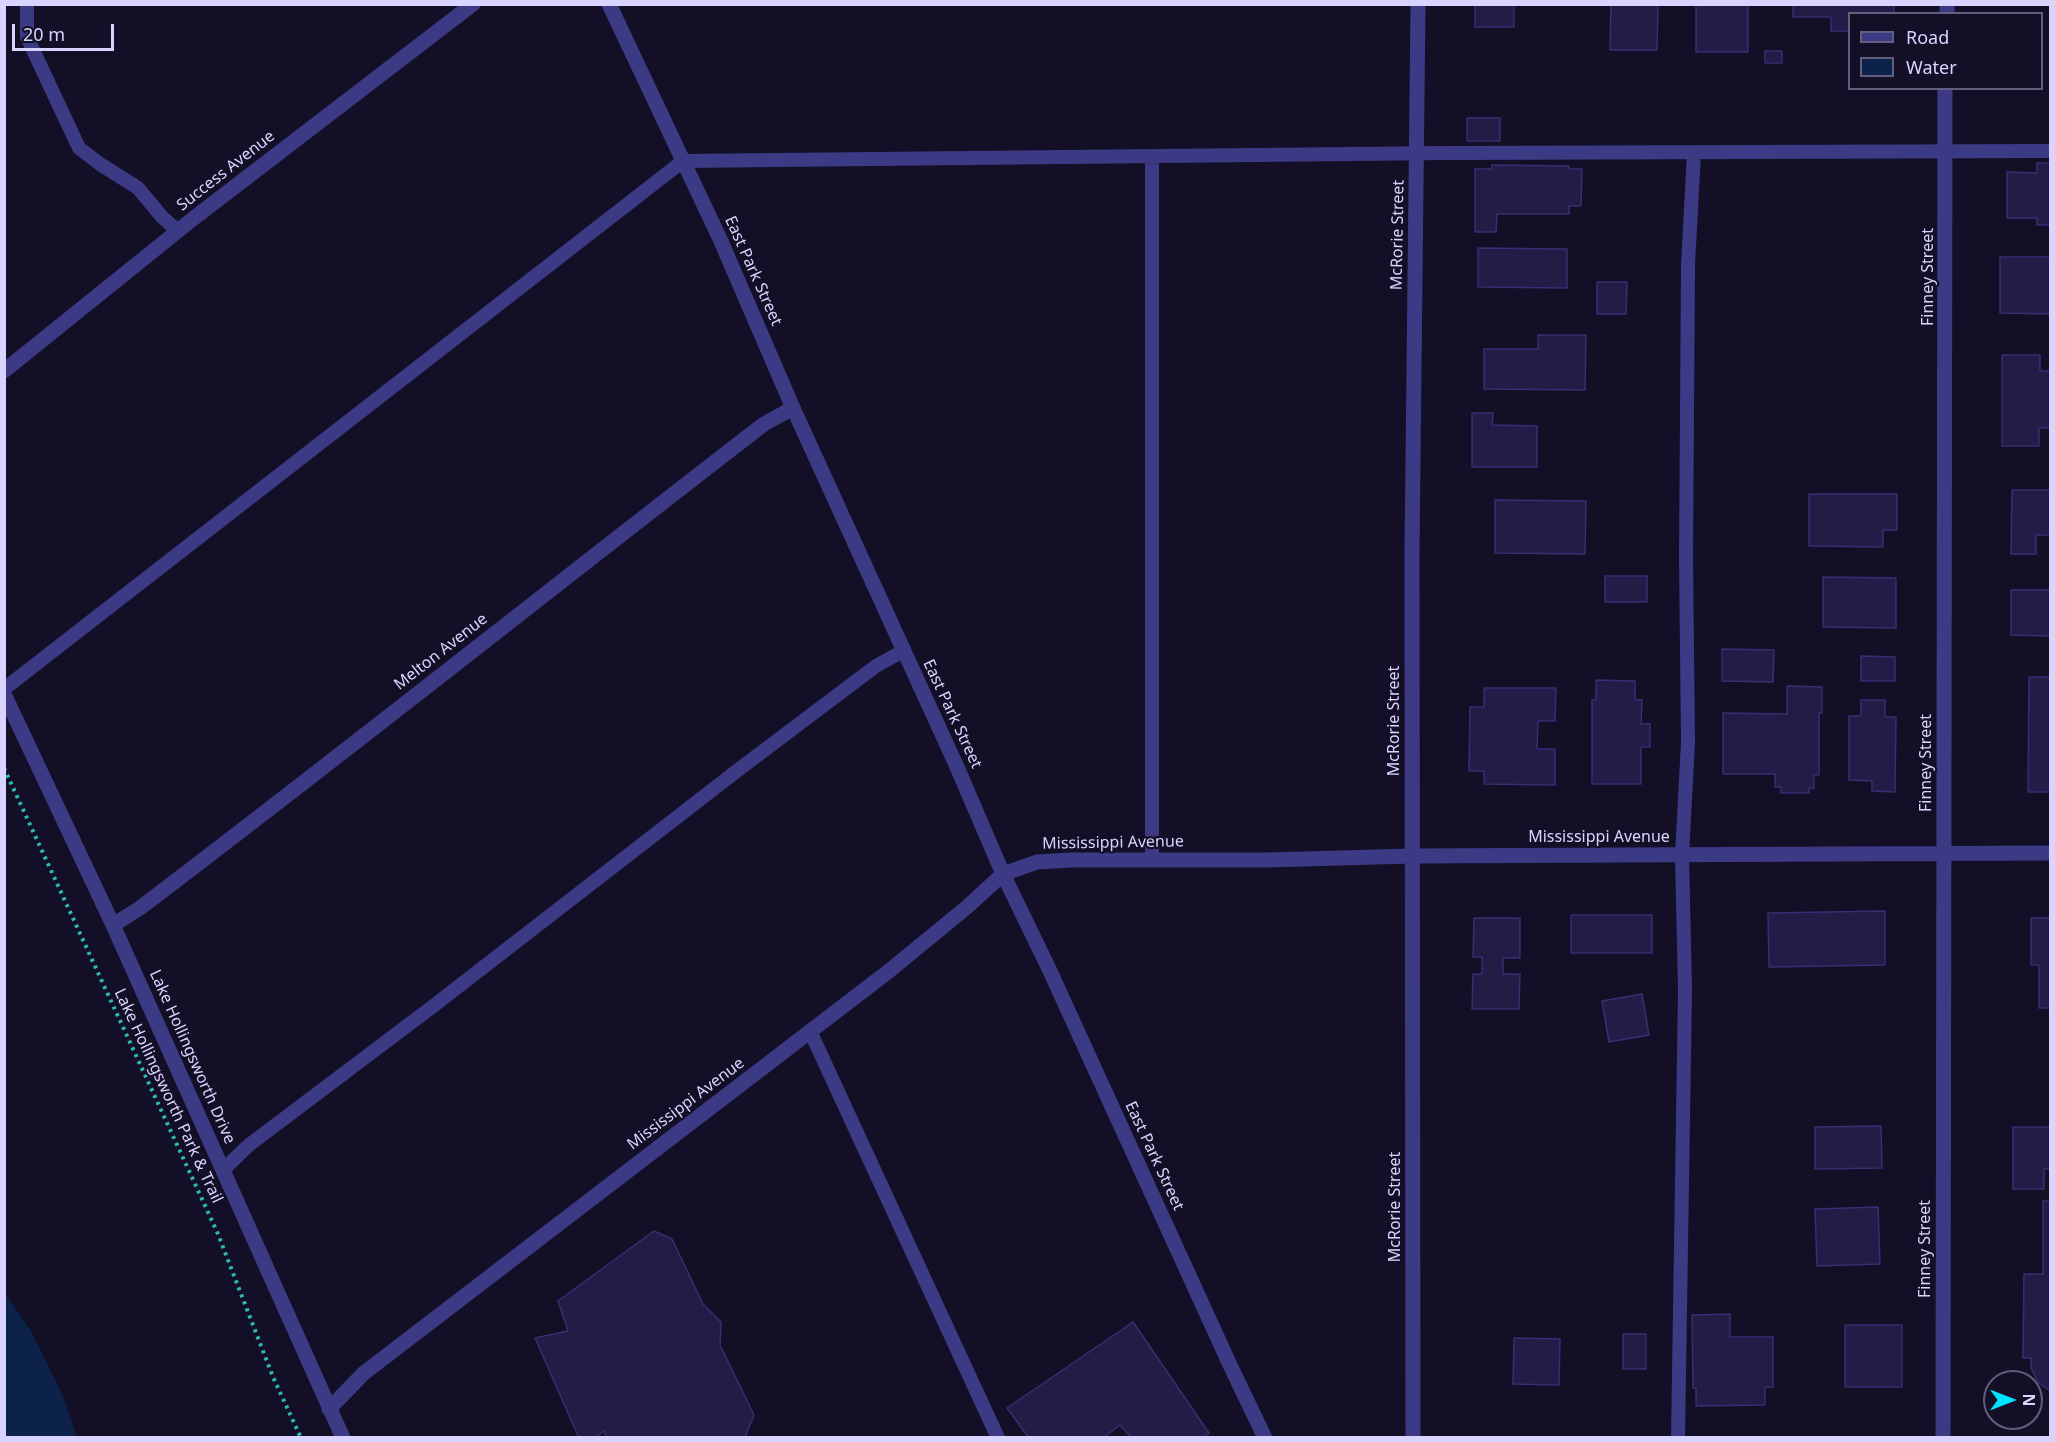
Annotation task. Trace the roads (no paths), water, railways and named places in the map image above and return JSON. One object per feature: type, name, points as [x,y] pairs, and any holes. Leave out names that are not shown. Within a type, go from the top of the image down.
[{"type":"street","name":"Success Avenue","points":[[4,371],[178,231],[473,4]]},
{"type":"street","name":"East Park Street","points":[[609,4],[720,239],[793,408],[957,767],[1003,874],[1265,1437]]},
{"type":"street","name":"McRorie Street","points":[[1413,1437],[1412,553],[1418,4]]},
{"type":"street","name":"Finney Street","points":[[1943,1437],[1945,90]]},
{"type":"street","name":"Melton Avenue","points":[[113,925],[140,908],[291,794],[390,714],[755,431],[793,408]]},
{"type":"street","name":"Lake Hollingsworth Drive","points":[[4,691],[113,925],[343,1437]]},
{"type":"street","name":"Mississippi Avenue","points":[[329,1409],[364,1373],[889,971],[967,907],[1003,874],[1037,862],[1412,856],[2050,853]]},
{"type":"lane","points":[[27,4],[27,37],[79,148],[138,188],[162,217],[178,231]]},
{"type":"lane","points":[[4,691],[683,161],[1417,153],[2050,151]]},
{"type":"lane","points":[[1678,1437],[1685,990],[1682,855],[1688,742],[1686,558],[1688,265],[1694,153]]},
{"type":"lane","points":[[1152,156],[1152,860]]},
{"type":"lane","points":[[223,1170],[249,1145],[432,1007],[738,770],[876,666],[903,651]]},
{"type":"lane","points":[[810,1031],[998,1437]]},
{"type":"water","points":[[4,1292],[31,1331],[62,1394],[77,1437],[5,1437]]}]
